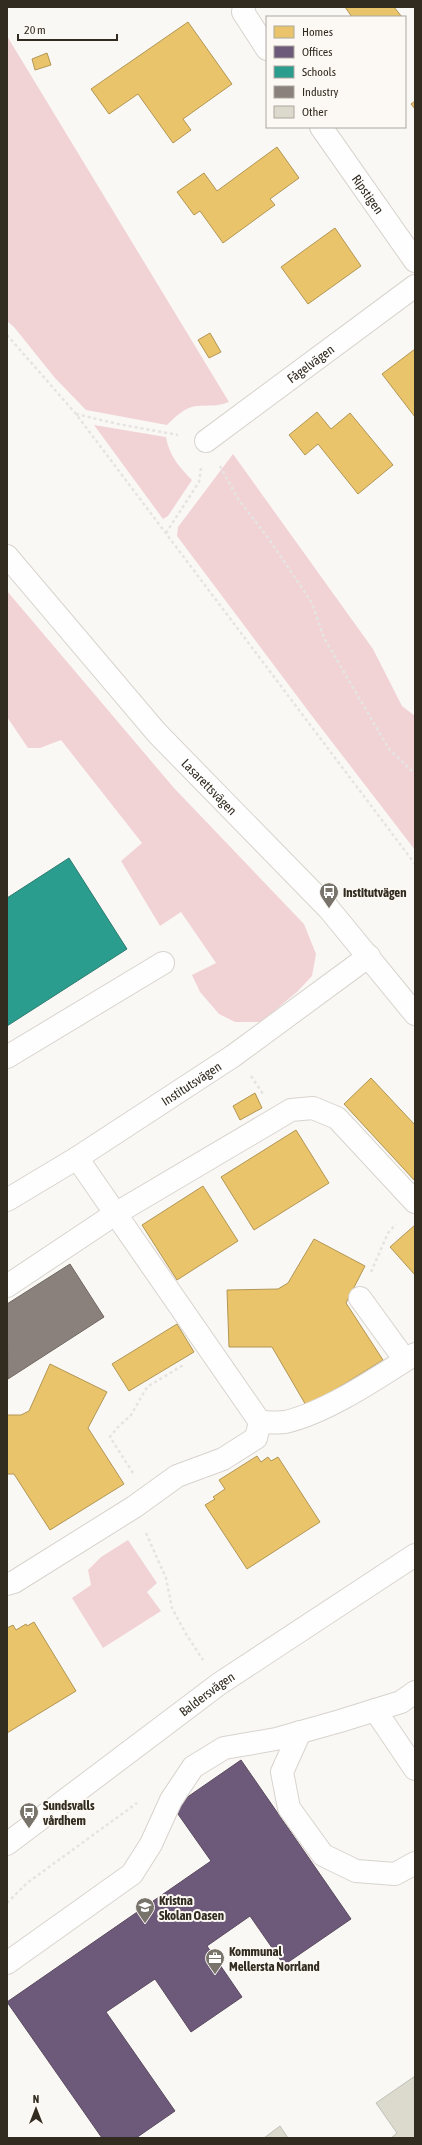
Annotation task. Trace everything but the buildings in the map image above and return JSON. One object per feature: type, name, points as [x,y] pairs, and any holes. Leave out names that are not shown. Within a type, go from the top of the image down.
[{"type":"street","points":[[244,7],[243,12],[266,48]]},
{"type":"street","name":"Ripstigen","points":[[322,128],[415,261]]},
{"type":"street","name":"Fågelvägen","points":[[206,440],[415,286]]},
{"type":"street","name":"Lasarettsvägen","points":[[7,556],[156,733],[329,909],[369,956],[401,999],[415,1014]]},
{"type":"street","name":"Institutsvägen","points":[[7,1200],[77,1158],[232,1056],[369,956]]},
{"type":"street","points":[[7,1057],[163,962]]},
{"type":"street","points":[[7,1286],[115,1214],[291,1110],[312,1108],[336,1118],[415,1202]]},
{"type":"street","points":[[7,1584],[14,1582],[141,1502],[177,1476],[223,1459],[256,1438],[260,1422],[77,1158]]},
{"type":"street","points":[[260,1422],[283,1422],[312,1414],[410,1357],[360,1298]]},
{"type":"street","name":"Baldersvägen","points":[[7,1844],[219,1684],[415,1555]]},
{"type":"street","points":[[7,1963],[132,1874],[151,1844],[171,1800],[193,1767],[224,1748],[276,1739],[300,1732],[401,1702],[415,1692]]},
{"type":"street","points":[[375,1710],[415,1769]]},
{"type":"street","points":[[300,1732],[282,1772],[289,1808],[323,1855],[356,1871],[395,1874],[415,1863]]},
{"type":"path","points":[[7,335],[76,414],[415,864]]},
{"type":"path","points":[[76,414],[118,424],[206,440]]},
{"type":"path","points":[[166,533],[199,482],[206,440]]},
{"type":"path","points":[[206,440],[238,499],[270,539],[312,603],[324,638],[389,749],[415,774]]},
{"type":"path","points":[[232,1056],[245,1067],[279,1118]]},
{"type":"path","points":[[360,1298],[388,1233],[398,1222]]},
{"type":"path","points":[[209,1349],[147,1387],[131,1415],[116,1428],[110,1437],[141,1502],[166,1578],[172,1608],[186,1634],[219,1684]]},
{"type":"path","points":[[7,1903],[27,1883],[140,1800]]},
{"type":"shaded area","points":[[7,36],[229,402],[225,404],[188,408],[167,425],[86,410],[55,378],[14,327],[7,321]]},
{"type":"shaded area","points":[[94,425],[166,437],[167,443],[175,460],[192,480],[168,516],[163,519]]},
{"type":"shaded area","points":[[233,454],[373,649],[402,706],[415,716],[415,850],[177,536],[178,527]]},
{"type":"shaded area","points":[[7,591],[174,788],[304,924],[316,954],[312,976],[297,992],[261,1022],[235,1022],[219,1014],[200,992],[192,975],[216,963],[181,912],[160,926],[121,861],[142,843],[61,740],[40,748],[28,748],[7,717]]},
{"type":"shaded area","points":[[128,1540],[157,1583],[147,1592],[161,1611],[103,1648],[72,1598],[91,1585],[88,1570],[101,1557]]},
{"type":"place","name":"Institutvägen","points":[[329,909]]},
{"type":"place","name":"Sundsvalls vårdhem","points":[[29,1829]]},
{"type":"place","name":"Kristna Skolan Oasen","points":[[145,1924]]},
{"type":"place","name":"Kommunal Mellersta Norrland","points":[[215,1975]]}]
